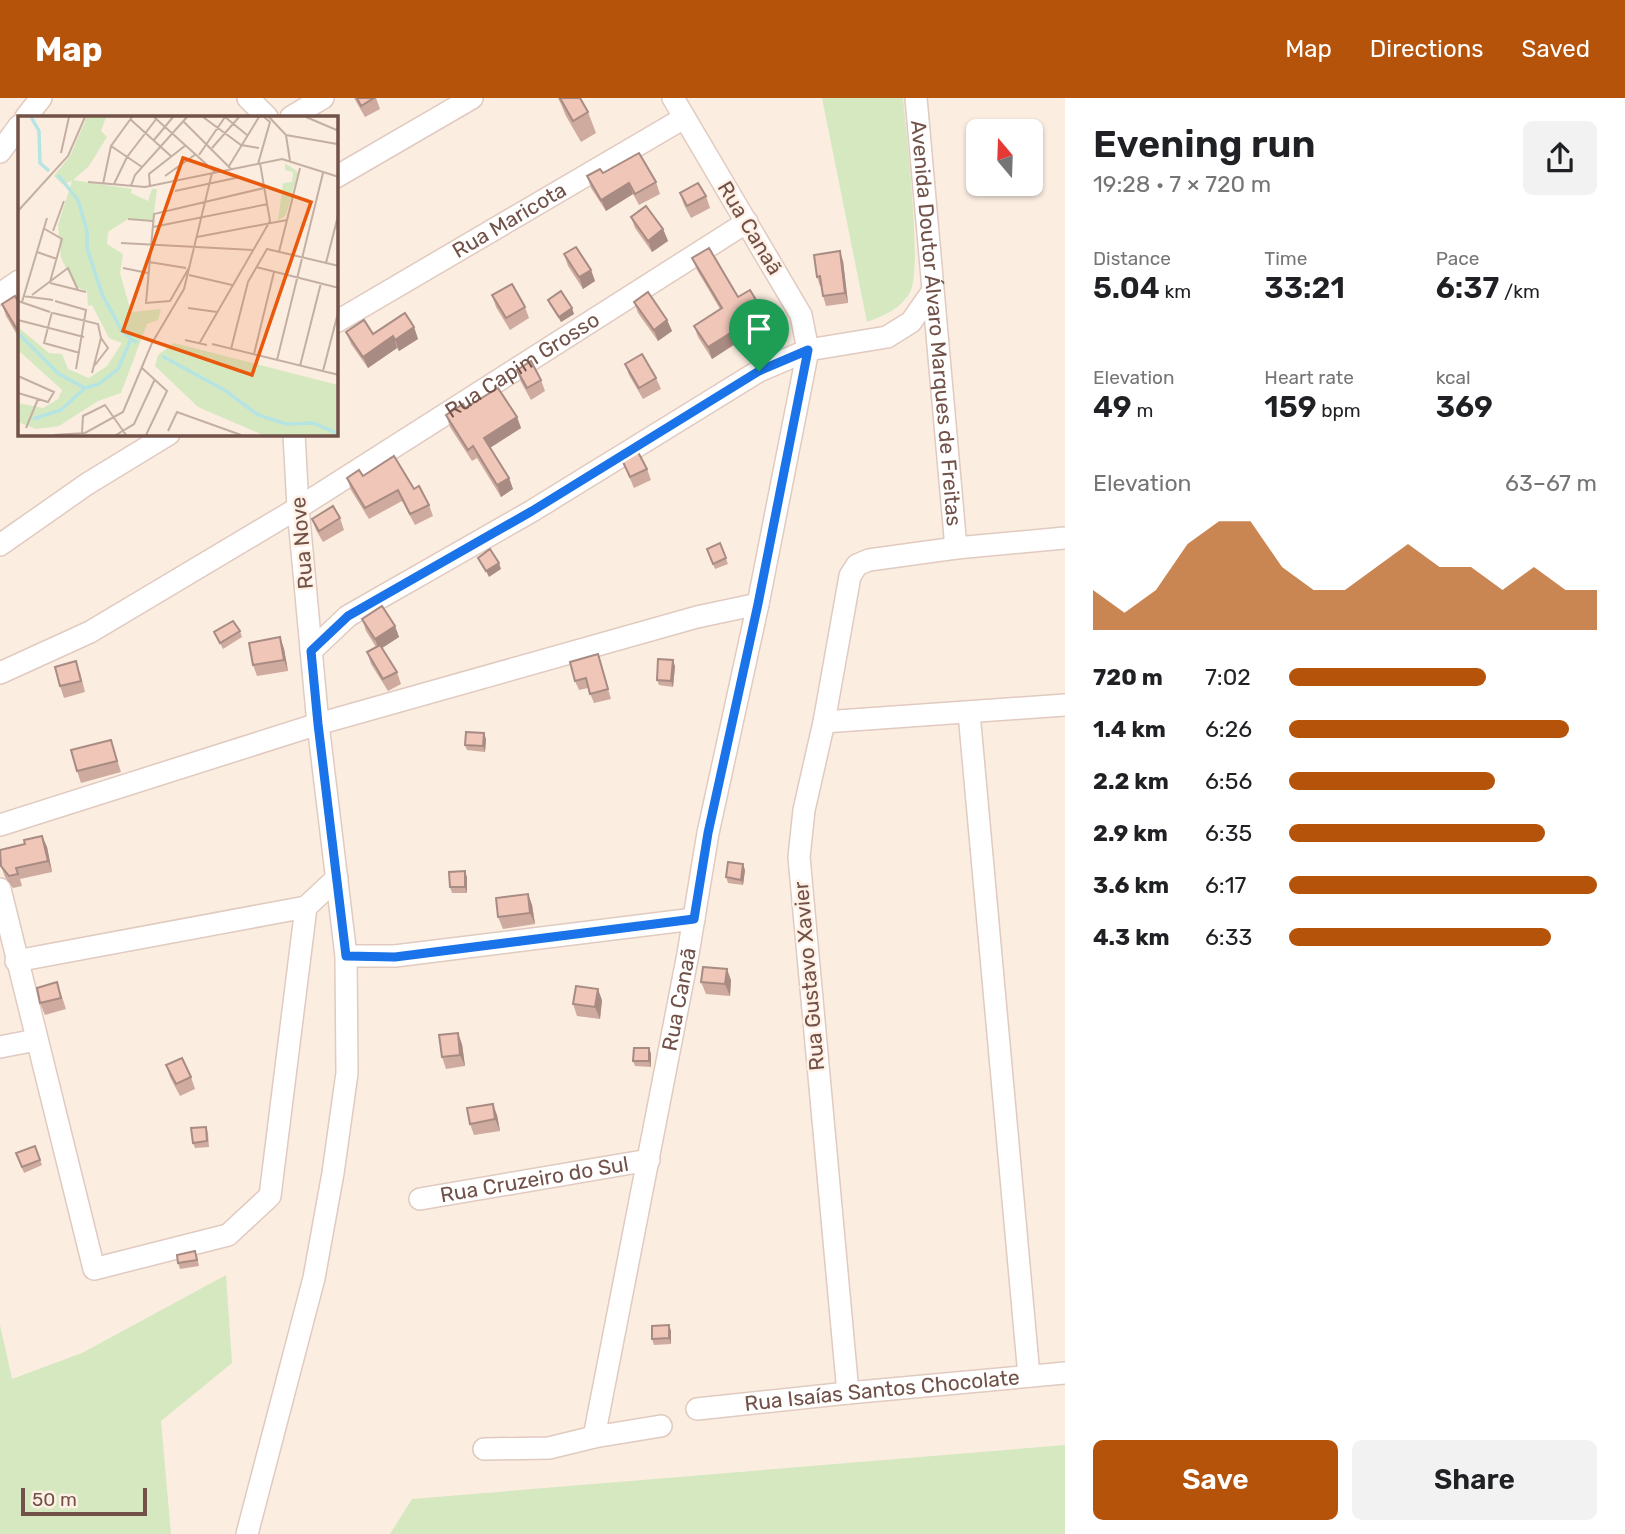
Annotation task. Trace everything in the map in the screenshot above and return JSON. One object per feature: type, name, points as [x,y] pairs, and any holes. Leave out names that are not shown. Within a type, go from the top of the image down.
[{"type":"street","points":[[27,116],[41,98]]},
{"type":"street","points":[[248,98],[266,116]]},
{"type":"street","points":[[293,116],[323,98]]},
{"type":"street","points":[[338,176],[472,98]]},
{"type":"street","name":"Rua Canaã","points":[[594,1437],[649,1160],[708,833],[758,604],[808,350],[801,316],[673,98]]},
{"type":"street","name":"Avenida Doutor Álvaro Marques de Freitas","points":[[916,98],[956,548]]},
{"type":"street","name":"Rua Maricota","points":[[338,321],[684,118]]},
{"type":"street","points":[[8,151],[18,128]]},
{"type":"street","name":"Rua Capim Grosso","points":[[0,673],[90,632],[298,508],[747,222]]},
{"type":"street","points":[[0,294],[18,282]]},
{"type":"street","points":[[311,651],[348,616],[532,511],[759,371],[808,350],[887,337],[911,322],[932,292]]},
{"type":"street","points":[[0,545],[87,484],[166,436]]},
{"type":"street","name":"Rua Nove","points":[[247,1534],[314,1278],[347,1073],[346,956],[318,724],[294,436]]},
{"type":"street","points":[[956,548],[1065,538]]},
{"type":"street","name":"Rua Gustavo Xavier","points":[[848,1393],[799,857],[804,810],[824,722],[850,576],[857,565],[869,560],[956,548]]},
{"type":"street","points":[[0,825],[318,724],[697,617],[758,604]]},
{"type":"street","points":[[824,722],[1065,705]]},
{"type":"street","points":[[969,713],[1029,1377]]},
{"type":"street","points":[[16,961],[306,907],[337,878]]},
{"type":"street","points":[[0,889],[94,1269],[228,1235],[270,1196],[306,907]]},
{"type":"street","points":[[346,956],[395,957],[694,919]]},
{"type":"street","points":[[0,1048],[36,1040]]},
{"type":"street","name":"Rua Cruzeiro do Sul","points":[[420,1199],[649,1160]]},
{"type":"street","name":"Rua Isaías Santos Chocolate","points":[[697,1409],[1065,1373]]},
{"type":"street","points":[[484,1449],[549,1448],[594,1437],[661,1426]]},
{"type":"green space","points":[[822,98],[903,98],[914,230],[914,279],[910,292],[902,303],[867,322]]},
{"type":"green space","points":[[226,1275],[232,1363],[161,1421],[171,1534],[0,1534],[0,1325],[12,1379],[82,1353]]},
{"type":"green space","points":[[1065,1445],[1065,1534],[390,1534],[412,1499]]},
{"type":"building","points":[[357,98],[374,98],[361,106]]},
{"type":"building","points":[[560,98],[580,98],[588,112],[573,121]]},
{"type":"building","points":[[639,153],[656,182],[635,194],[629,183],[601,200],[587,176],[600,169],[603,173]]},
{"type":"building","points":[[698,183],[706,196],[687,206],[680,193]]},
{"type":"building","points":[[646,206],[663,229],[648,241],[631,217]]},
{"type":"building","points":[[576,247],[591,270],[579,277],[564,254]]},
{"type":"building","points":[[709,248],[738,297],[750,290],[772,326],[753,337],[745,324],[708,347],[694,326],[722,308],[692,258]]},
{"type":"building","points":[[840,251],[845,293],[823,296],[814,255]]},
{"type":"building","points":[[512,284],[525,307],[506,318],[492,295]]},
{"type":"building","points":[[561,291],[572,308],[559,317],[548,300]]},
{"type":"building","points":[[648,292],[667,320],[654,330],[634,302]]},
{"type":"building","points":[[15,296],[18,301],[18,331],[2,304]]},
{"type":"building","points":[[405,313],[414,327],[395,340],[393,336],[363,357],[346,332],[364,320],[373,334]]},
{"type":"building","points":[[642,354],[656,378],[639,388],[625,364]]},
{"type":"building","points":[[531,361],[541,380],[527,388],[517,370]]},
{"type":"building","points":[[498,388],[517,417],[484,438],[509,478],[497,485],[473,446],[468,450],[446,415],[463,404],[465,408]]},
{"type":"building","points":[[638,452],[647,469],[630,477],[622,460]]},
{"type":"building","points":[[394,456],[414,489],[419,486],[429,505],[410,514],[398,490],[365,508],[347,478],[359,470],[363,476]]},
{"type":"building","points":[[333,506],[340,518],[319,531],[312,519]]},
{"type":"building","points":[[720,543],[726,558],[713,564],[707,549]]},
{"type":"building","points":[[490,549],[499,563],[486,571],[478,558]]},
{"type":"building","points":[[382,606],[395,626],[375,639],[362,619]]},
{"type":"building","points":[[233,621],[240,631],[220,643],[214,632]]},
{"type":"building","points":[[280,637],[284,660],[253,665],[249,643]]},
{"type":"building","points":[[380,645],[397,672],[383,679],[367,652]]},
{"type":"building","points":[[598,654],[608,689],[590,694],[586,678],[575,681],[570,662]]},
{"type":"building","points":[[658,659],[673,660],[671,681],[657,680]]},
{"type":"building","points":[[76,661],[81,681],[60,686],[55,667]]},
{"type":"building","points":[[466,732],[484,733],[483,746],[465,745]]},
{"type":"building","points":[[111,740],[117,761],[77,771],[71,750]]},
{"type":"building","points":[[42,836],[48,861],[16,868],[18,874],[9,876],[1,866],[0,850],[25,844],[24,840]]},
{"type":"building","points":[[728,862],[743,864],[741,880],[726,877]]},
{"type":"building","points":[[465,871],[465,887],[450,887],[449,872]]},
{"type":"building","points":[[528,894],[530,913],[498,917],[496,898]]},
{"type":"building","points":[[703,967],[727,969],[725,984],[701,982]]},
{"type":"building","points":[[57,982],[61,998],[40,1003],[37,988]]},
{"type":"building","points":[[576,986],[598,989],[595,1007],[573,1004]]},
{"type":"building","points":[[458,1033],[460,1055],[442,1057],[439,1035]]},
{"type":"building","points":[[634,1048],[649,1048],[649,1061],[633,1061]]},
{"type":"building","points":[[182,1058],[191,1077],[176,1084],[166,1065]]},
{"type":"building","points":[[493,1104],[495,1119],[470,1124],[467,1108]]},
{"type":"building","points":[[206,1127],[207,1141],[193,1143],[191,1128]]},
{"type":"building","points":[[35,1146],[40,1160],[22,1167],[16,1153]]},
{"type":"building","points":[[195,1251],[197,1260],[178,1263],[177,1255]]},
{"type":"building","points":[[669,1325],[669,1338],[652,1339],[652,1326]]},
{"type":"route","points":[[808,350],[796,400],[758,604],[708,833],[694,919],[395,957],[346,956],[311,651],[348,616],[532,511],[759,371],[808,350]]}]
